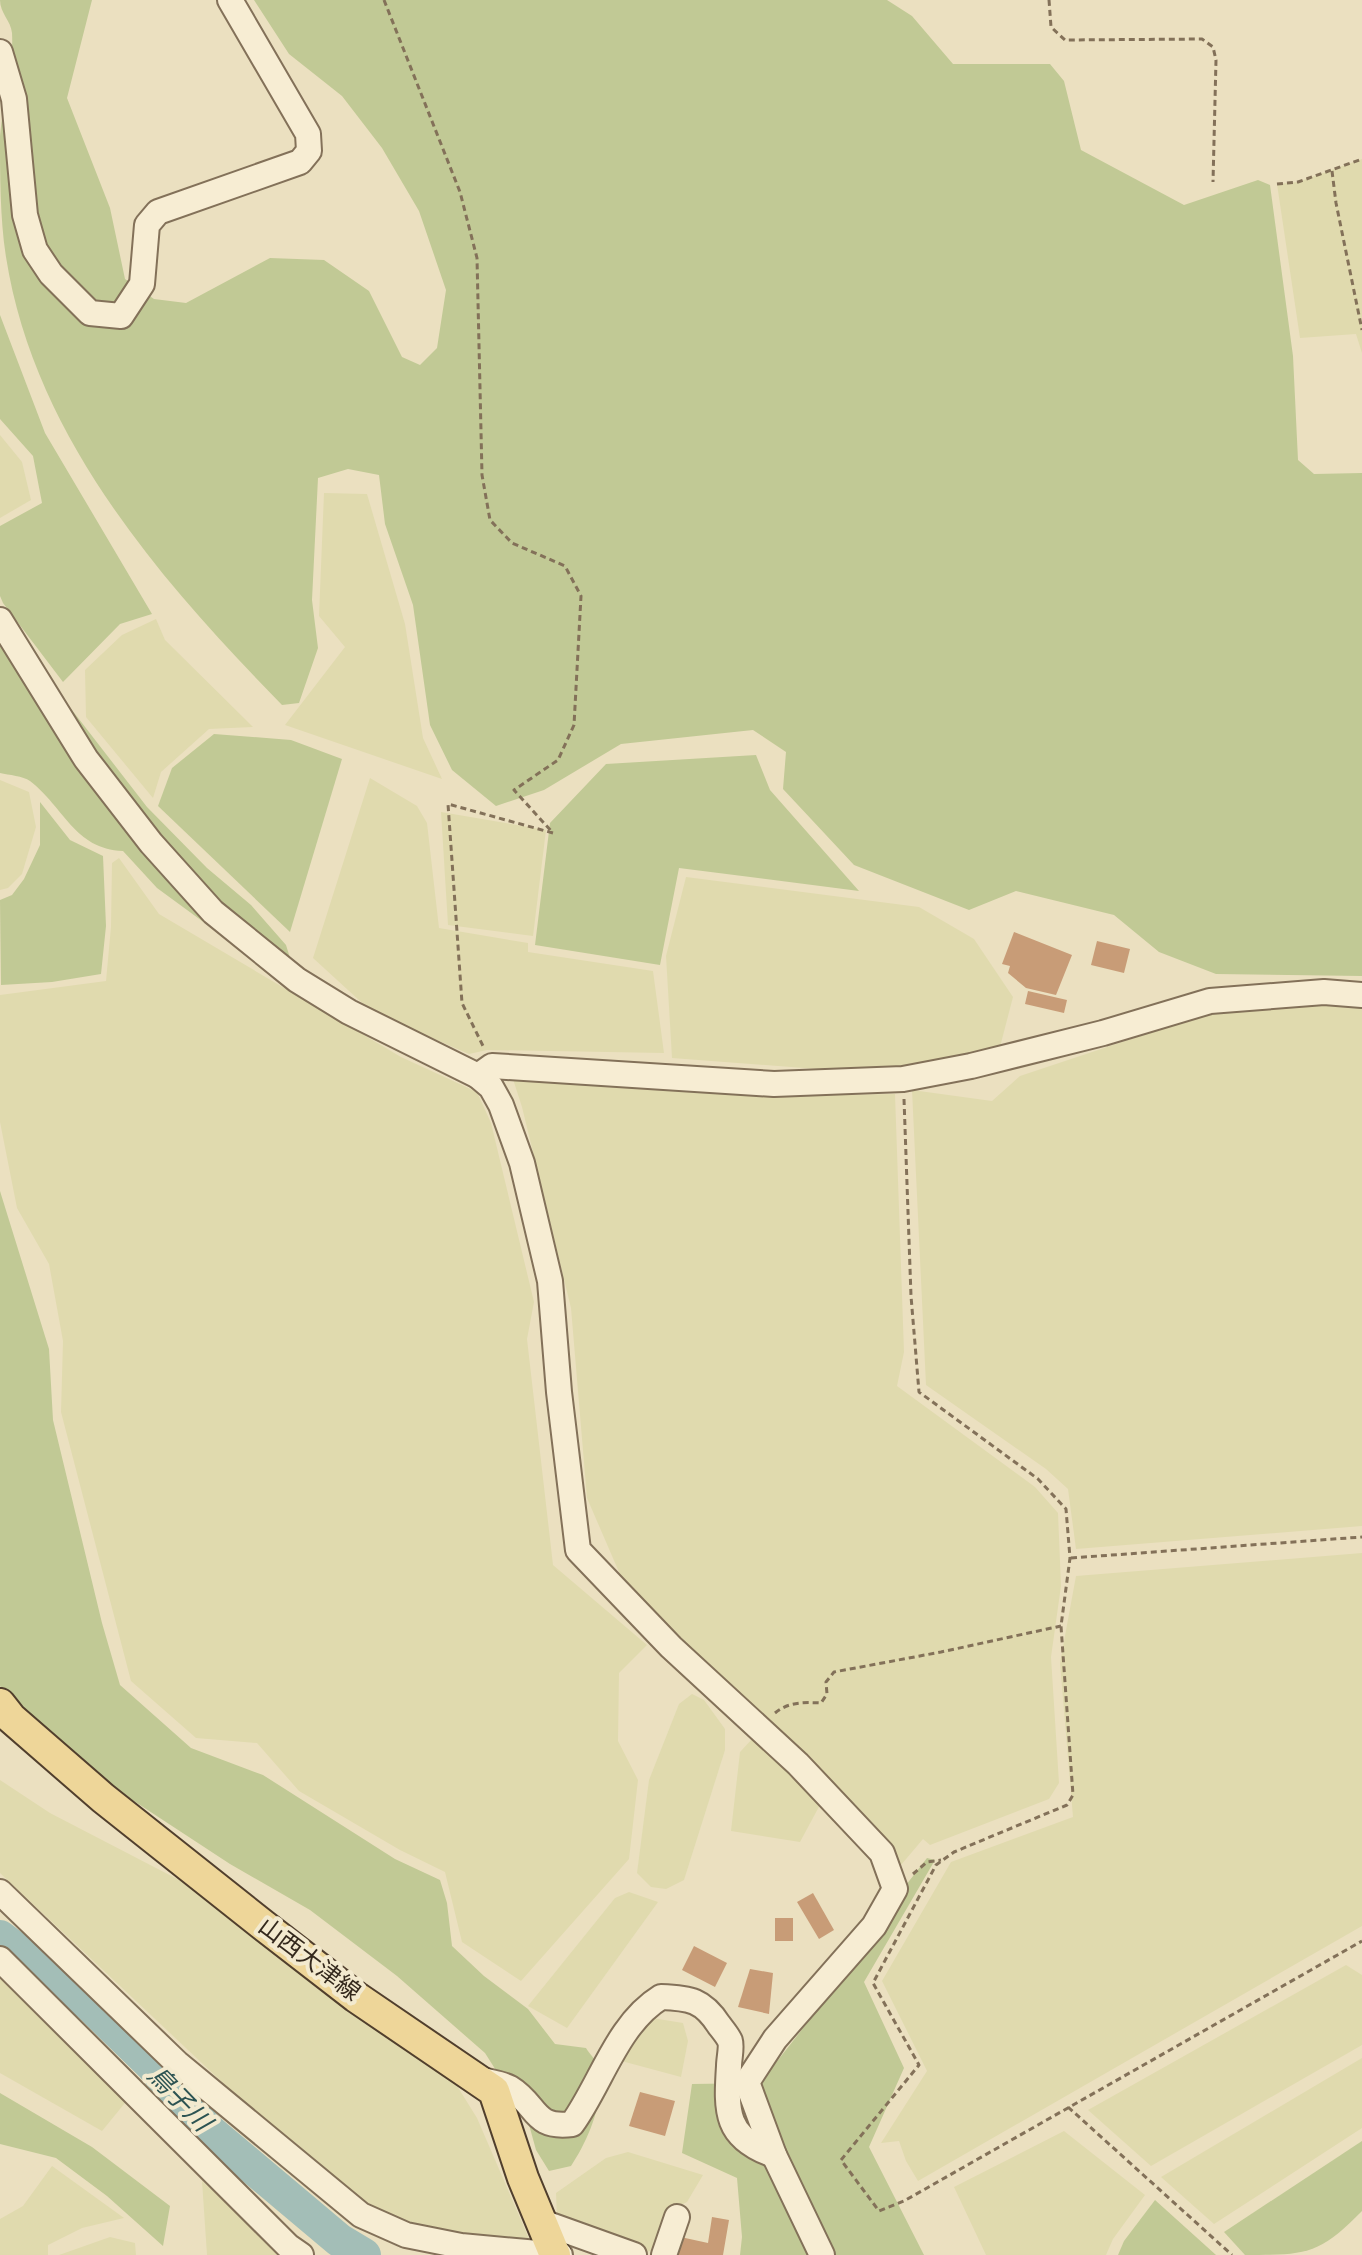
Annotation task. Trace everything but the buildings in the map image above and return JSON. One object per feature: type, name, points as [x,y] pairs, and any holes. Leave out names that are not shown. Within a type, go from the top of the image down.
[{"type":"main road","name":"山西大津線","points":[[0,1704],[11,1718],[103,1798],[263,1925],[356,1997],[494,2091],[523,2178],[557,2255]]},
{"type":"street","points":[[0,52],[14,99],[25,215],[35,250],[51,274],[90,313],[121,316],[142,284],[147,225],[158,212],[300,162],[309,151],[308,134],[230,0]]},
{"type":"street","points":[[0,620],[86,759],[151,843],[213,912],[297,980],[349,1012],[485,1071],[774,1084],[903,1079],[971,1066],[1103,1033],[1210,1001],[1324,992],[1362,995]]},
{"type":"street","points":[[485,1071],[522,1163],[550,1281],[559,1392],[578,1550],[671,1647],[798,1764],[882,1853],[895,1889],[874,1926],[775,2039],[747,2082],[774,2155],[822,2255]]},
{"type":"street","points":[[0,1892],[177,2063],[361,2215],[406,2235],[461,2246],[557,2255]]},
{"type":"street","points":[[0,1959],[288,2246],[301,2255]]},
{"type":"street","points":[[476,2079],[509,2087],[542,2121],[554,2127],[572,2124],[615,2049],[639,2016],[661,1997],[685,1998],[704,2005],[730,2041],[727,2099],[738,2135],[752,2147],[774,2155]]},
{"type":"street","points":[[664,2255],[677,2217]]},
{"type":"street","points":[[542,2222],[634,2255]]},
{"type":"path","points":[[384,0],[460,192],[477,258],[482,475],[490,520],[512,543],[565,566],[581,596],[574,725],[558,760],[514,790],[553,833],[448,804],[462,1003],[485,1071]]},
{"type":"path","points":[[1049,0],[1051,27],[1065,40],[1202,39],[1213,47],[1216,60],[1213,182]]},
{"type":"path","points":[[1277,184],[1298,182],[1362,159]]},
{"type":"path","points":[[1332,171],[1362,330]]},
{"type":"path","points":[[903,1079],[911,1296],[919,1392],[1038,1479],[1066,1509],[1070,1558],[1061,1626],[1073,1795],[1067,1805],[954,1852],[936,1865],[873,1983],[919,2065],[841,2160],[879,2211],[904,2201],[1362,1941]]},
{"type":"path","points":[[1070,1558],[1362,1537]]},
{"type":"path","points":[[760,1729],[778,1709],[799,1702],[821,1703],[827,1694],[826,1682],[834,1672],[1061,1626]]},
{"type":"path","points":[[895,1889],[927,1862],[944,1859]]},
{"type":"path","points":[[1068,2107],[1232,2255]]},
{"type":"shaded area","points":[[1362,159],[1362,353],[1356,334],[1300,338],[1277,184],[1298,182]]},
{"type":"shaded area","points":[[0,435],[22,462],[31,500],[0,518]]},
{"type":"shaded area","points":[[324,493],[367,494],[405,624],[423,738],[442,779],[285,725],[345,647],[319,616]]},
{"type":"shaded area","points":[[156,619],[165,640],[253,727],[209,729],[161,772],[153,798],[86,717],[85,670],[122,635]]},
{"type":"shaded area","points":[[370,778],[417,806],[427,823],[439,928],[528,943],[528,952],[653,971],[664,1053],[487,1050],[469,1054],[372,1012],[313,958]]},
{"type":"shaded area","points":[[0,780],[29,792],[36,827],[22,874],[8,888],[0,890]]},
{"type":"shaded area","points":[[441,812],[546,830],[533,936],[448,925]]},
{"type":"shaded area","points":[[119,858],[159,914],[401,1057],[477,1092],[491,1123],[534,1302],[527,1339],[553,1565],[647,1645],[619,1673],[618,1741],[638,1780],[629,1859],[521,1981],[462,1942],[445,1872],[400,1850],[299,1791],[257,1743],[196,1738],[131,1681],[61,1412],[63,1341],[49,1264],[17,1208],[0,1122],[0,995],[106,981],[112,863]]},
{"type":"shaded area","points":[[686,877],[919,907],[974,939],[1013,997],[1000,1047],[869,1073],[672,1058],[666,956]]},
{"type":"shaded area","points":[[1323,1000],[1362,1003],[1362,1526],[1076,1549],[1068,1489],[1046,1469],[926,1385],[912,1090],[992,1101],[1020,1076],[1218,1010]]},
{"type":"shaded area","points":[[512,1076],[776,1096],[895,1094],[904,1352],[897,1386],[1035,1487],[1058,1513],[1061,1586],[1051,1657],[1059,1783],[1049,1799],[930,1845],[923,1839],[901,1865],[622,1579],[587,1498],[571,1308]]},
{"type":"shaded area","points":[[1362,1553],[1362,1926],[918,2181],[899,2141],[881,2143],[927,2071],[882,1981],[951,1862],[1073,1817],[1060,1663],[1076,1576]]},
{"type":"shaded area","points":[[692,1694],[704,1700],[725,1729],[725,1750],[684,1880],[666,1889],[651,1887],[637,1873],[649,1780],[679,1704]]},
{"type":"shaded area","points":[[753,1738],[821,1803],[800,1842],[731,1831],[740,1752]]},
{"type":"shaded area","points":[[0,1780],[50,1813],[210,1896],[413,2015],[477,2118],[533,2248],[405,2230],[342,2195],[0,1873]]},
{"type":"shaded area","points":[[629,1892],[658,1902],[567,2028],[528,2006],[615,1898]]},
{"type":"shaded area","points":[[1346,1965],[1362,1975],[1362,2045],[1151,2166],[1088,2110]]},
{"type":"shaded area","points":[[0,1977],[129,2098],[102,2131],[0,2073]]},
{"type":"shaded area","points":[[652,2018],[683,2023],[688,2041],[681,2077],[614,2059]]},
{"type":"shaded area","points":[[1362,2058],[1362,2128],[1214,2224],[1161,2177]]},
{"type":"shaded area","points":[[1064,2131],[1145,2195],[1113,2239],[1106,2255],[986,2255],[954,2187]]},
{"type":"shaded area","points":[[628,2152],[703,2175],[687,2202],[675,2208],[658,2249],[646,2252],[557,2218],[556,2193],[606,2158]]},
{"type":"shaded area","points":[[52,2166],[124,2218],[82,2228],[48,2245],[48,2255],[0,2255],[0,2219],[23,2206]]},
{"type":"shaded area","points":[[202,2181],[286,2255],[207,2255]]},
{"type":"shaded area","points":[[110,2237],[135,2243],[136,2255],[59,2255]]},
{"type":"green space","points":[[0,0],[92,0],[67,98],[110,208],[125,279],[154,299],[186,303],[270,258],[324,260],[369,291],[402,357],[420,365],[437,348],[446,290],[419,211],[382,148],[342,96],[289,54],[254,0],[887,0],[912,16],[953,64],[1050,64],[1064,81],[1081,150],[1184,205],[1258,180],[1270,185],[1293,356],[1298,460],[1314,474],[1362,473],[1362,976],[1216,974],[1159,952],[1114,915],[1016,891],[969,910],[854,865],[783,789],[786,752],[753,730],[621,744],[544,790],[496,806],[452,770],[430,725],[413,605],[385,524],[379,475],[348,469],[318,478],[312,600],[318,648],[299,703],[282,705],[148,556],[73,444],[44,385],[21,323],[4,242],[0,136],[12,33]]},
{"type":"green space","points":[[0,315],[45,433],[152,614],[120,624],[63,682],[0,596],[0,526],[42,503],[33,456],[0,419]]},
{"type":"green space","points":[[0,617],[147,807],[207,868],[251,905],[286,945],[291,961],[269,970],[157,888],[123,851],[106,848],[81,835],[30,781],[0,773]]},
{"type":"green space","points":[[214,734],[291,740],[342,759],[290,932],[158,806],[172,768]]},
{"type":"green space","points":[[756,755],[770,790],[859,891],[679,868],[660,965],[535,945],[550,823],[606,764]]},
{"type":"green space","points":[[40,802],[70,840],[103,856],[106,926],[101,974],[52,982],[1,985],[0,900],[12,895],[24,879],[40,845]]},
{"type":"green space","points":[[0,1191],[49,1349],[53,1420],[120,1685],[191,1748],[263,1775],[395,1859],[440,1880],[447,1903],[452,1946],[484,1976],[528,2009],[555,2044],[586,2048],[597,2064],[600,2076],[598,2103],[590,2131],[571,2166],[549,2171],[536,2150],[528,2121],[485,2053],[397,1976],[310,1910],[230,1864],[79,1765],[13,1706],[0,1686]]},
{"type":"green space","points":[[927,1858],[935,1860],[864,1982],[904,2068],[869,2147],[924,2255],[740,2255],[742,2237],[737,2178],[682,2153],[692,2084],[760,2083],[866,1948],[889,1907]]},
{"type":"green space","points":[[0,2093],[92,2147],[170,2206],[163,2246],[107,2196],[56,2158],[0,2144]]},
{"type":"green space","points":[[1362,2141],[1362,2211],[1322,2244],[1297,2253],[1245,2255],[1224,2232]]},
{"type":"green space","points":[[1155,2200],[1216,2255],[1118,2255],[1124,2241]]},
{"type":"waterway","name":"鳥子川","points":[[0,1937],[90,2005],[152,2065],[207,2129],[339,2240],[364,2255]]}]
